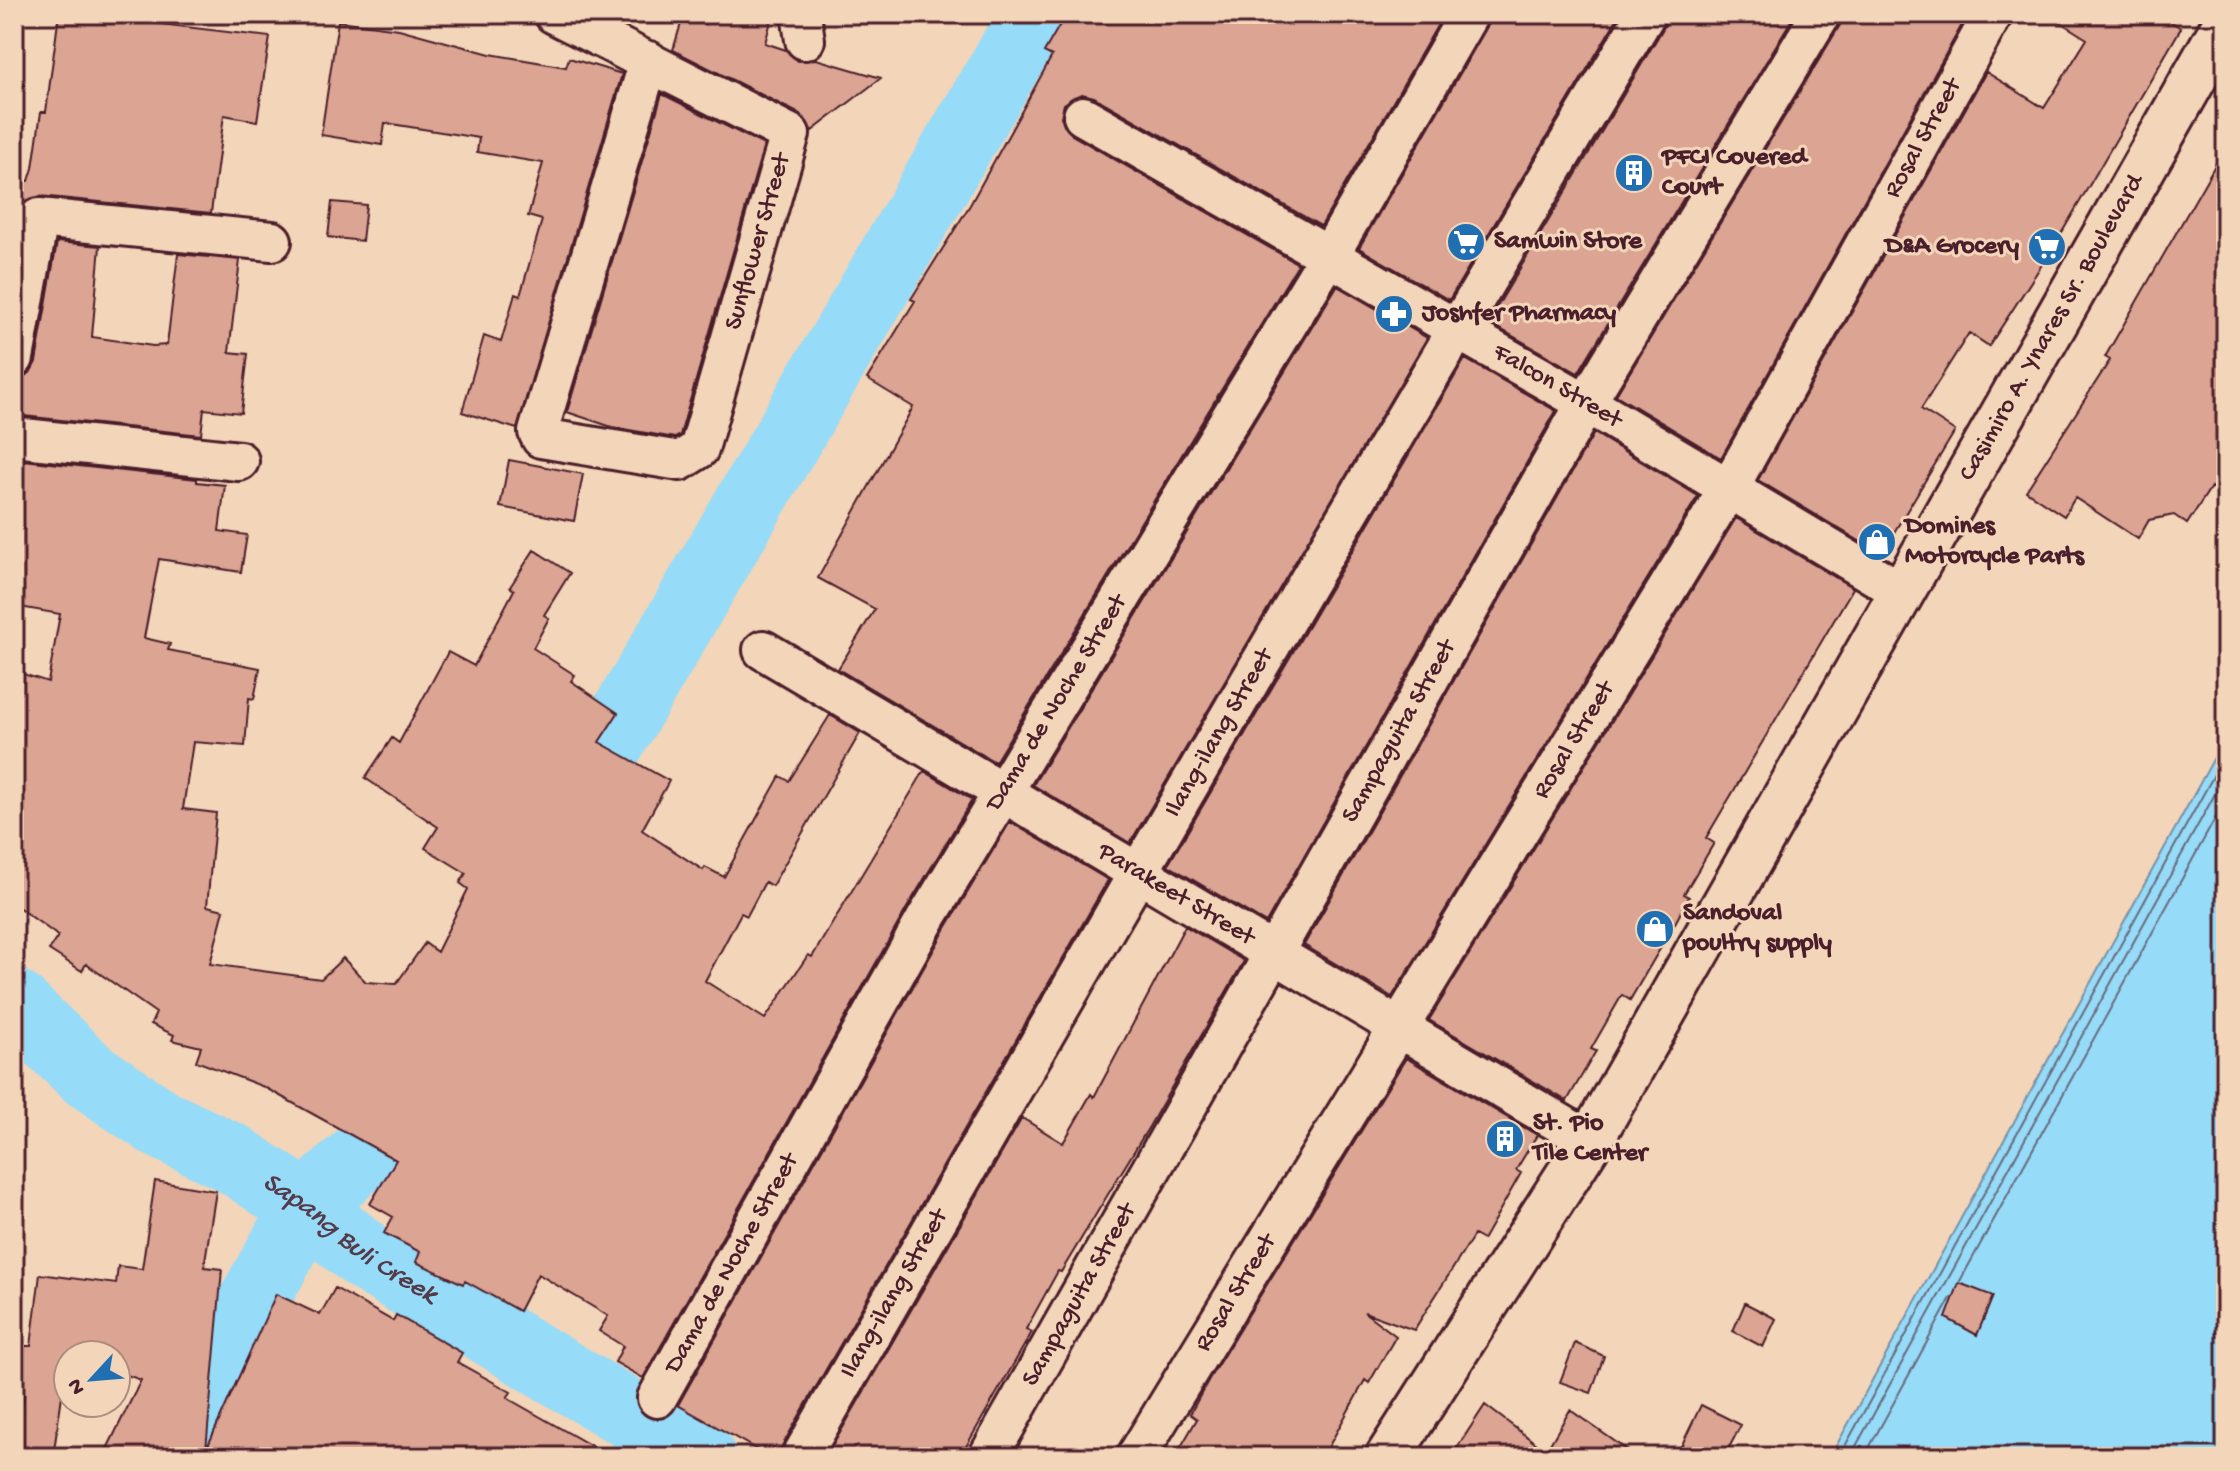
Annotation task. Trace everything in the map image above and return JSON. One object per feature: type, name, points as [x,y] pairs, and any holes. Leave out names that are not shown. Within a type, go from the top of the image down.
[{"type":"main road","name":"Casimiro A. Ynares Sr. Boulevard","points":[[1388,1457],[1590,1141],[2226,21]]},
{"type":"street","points":[[554,14],[649,61]]},
{"type":"street","name":"Dama de Noche Street","points":[[657,1398],[927,917],[1329,256],[1469,14]]},
{"type":"street","name":"Ilang-ilang Street","points":[[801,1457],[1137,872],[1455,329],[1646,14]]},
{"type":"street","name":"Sampaguita Street","points":[[988,1457],[1586,403],[1821,14]]},
{"type":"street","name":"Rosal Street","points":[[1136,1457],[1402,1028],[1729,488],[1993,14]]},
{"type":"street","points":[[2217,14],[2226,21]]},
{"type":"street","name":"Sunflower Street","points":[[649,61],[790,134],[699,449],[680,461],[541,438],[538,432],[649,61]]},
{"type":"street","name":"Falcon Street","points":[[1083,116],[1586,403],[1902,592]]},
{"type":"street","points":[[14,358],[22,278],[37,220],[42,217],[272,241]]},
{"type":"street","points":[[14,437],[239,461]]},
{"type":"street","name":"Parakeet Street","points":[[763,650],[1590,1141]]},
{"type":"water","points":[[2226,736],[2226,1457],[1830,1457]]},
{"type":"building","points":[[59,14],[136,14],[135,21],[270,37],[257,121],[224,115],[211,213],[40,196],[21,205],[14,233],[14,179],[29,181],[33,168],[41,112],[46,112]]},
{"type":"building","points":[[708,14],[773,14],[765,43],[786,50],[798,61],[816,59],[881,78],[812,131],[800,114],[673,50],[683,17],[705,24]]},
{"type":"building","points":[[1066,14],[1444,14],[1321,226],[1094,97],[1082,94],[1064,104],[1061,117],[1072,135],[1298,264],[995,762],[838,669],[875,609],[818,578],[913,407],[867,379],[915,301],[911,299],[970,205],[1052,56],[1044,52]]},
{"type":"building","points":[[1491,14],[1620,14],[1449,300],[1359,248],[1488,25]]},
{"type":"building","points":[[1668,14],[1795,14],[1578,373],[1488,322],[1665,25]]},
{"type":"building","points":[[1843,14],[1968,14],[1721,458],[1616,395],[1840,25]]},
{"type":"building","points":[[2047,14],[2159,14],[2181,28],[2054,246],[1989,346],[1969,333],[1921,409],[1955,431],[1881,554],[1758,480],[1986,72],[2044,108],[2087,39]]},
{"type":"building","points":[[338,21],[399,29],[490,54],[566,67],[569,58],[622,74],[517,429],[462,412],[484,336],[501,342],[515,294],[520,296],[542,220],[528,216],[543,163],[477,152],[479,138],[385,123],[382,145],[321,135]]},
{"type":"building","points":[[662,94],[764,145],[680,435],[675,438],[612,427],[567,412]]},
{"type":"building","points":[[2226,146],[2226,498],[2211,487],[2187,524],[2174,515],[2149,520],[2138,539],[2075,498],[2064,516],[2026,491],[2110,360],[2105,357]]},
{"type":"building","points":[[332,202],[366,205],[362,241],[328,237]]},
{"type":"building","points":[[57,242],[100,246],[92,337],[153,346],[167,345],[178,254],[240,260],[229,352],[248,354],[241,413],[204,409],[201,435],[14,415],[16,379],[30,373],[36,362]]},
{"type":"building","points":[[1337,286],[1427,338],[1130,843],[1033,785]]},
{"type":"building","points":[[1465,359],[1556,411],[1266,923],[1168,865]]},
{"type":"building","points":[[1594,433],[1698,496],[1392,997],[1304,945]]},
{"type":"building","points":[[14,459],[197,479],[197,482],[225,485],[219,531],[247,535],[241,572],[159,559],[144,638],[170,644],[168,650],[260,668],[254,699],[249,698],[245,746],[193,742],[183,809],[216,813],[207,906],[224,910],[210,964],[321,979],[343,958],[366,982],[396,984],[425,943],[437,952],[468,889],[460,883],[466,873],[425,848],[438,827],[365,778],[392,738],[399,743],[448,652],[474,666],[514,590],[510,587],[534,550],[570,573],[544,615],[549,618],[533,648],[575,675],[571,681],[618,713],[599,742],[669,781],[642,830],[703,870],[705,867],[724,877],[780,776],[789,781],[830,715],[860,733],[772,886],[765,882],[747,916],[741,913],[705,981],[765,1019],[808,955],[812,957],[924,771],[972,800],[908,906],[643,1378],[615,1362],[623,1346],[599,1331],[608,1316],[538,1274],[519,1311],[465,1281],[463,1284],[416,1262],[420,1252],[384,1233],[393,1217],[370,1204],[396,1160],[264,1087],[196,1061],[201,1047],[172,1040],[174,1035],[151,1024],[156,1013],[86,964],[82,971],[49,950],[58,936],[14,904],[14,671],[48,682],[60,614],[14,606]]},
{"type":"building","points":[[509,460],[583,474],[574,521],[500,507]]},
{"type":"building","points":[[1736,518],[1853,588],[1706,838],[1714,843],[1684,894],[1689,897],[1674,925],[1630,1000],[1622,995],[1591,1049],[1596,1051],[1567,1101],[1429,1020]]},
{"type":"building","points":[[1010,822],[1108,880],[782,1446],[779,1457],[770,1457],[678,1405],[946,928]]},
{"type":"building","points":[[1185,926],[1244,961],[1150,1125],[1061,1272],[1058,1271],[1026,1329],[1032,1332],[960,1457],[826,1457],[1022,1118],[1063,1143],[1091,1094],[1094,1097]]},
{"type":"building","points":[[1406,1058],[1537,1135],[1516,1170],[1521,1173],[1483,1240],[1474,1235],[1414,1330],[1364,1312],[1396,1336],[1369,1383],[1365,1380],[1323,1457],[1175,1457],[1197,1419],[1190,1414],[1209,1379]]},
{"type":"building","points":[[155,1181],[216,1191],[204,1267],[222,1269],[206,1450],[276,1294],[320,1315],[335,1288],[393,1321],[396,1315],[462,1353],[457,1362],[511,1392],[507,1398],[611,1457],[103,1457],[122,1419],[132,1419],[132,1398],[141,1380],[132,1377],[132,1339],[52,1339],[52,1419],[59,1419],[53,1457],[14,1457],[24,1395],[14,1393],[14,1346],[31,1346],[40,1274],[116,1284],[118,1266],[142,1269]]},
{"type":"building","points":[[1959,1283],[1993,1296],[1977,1335],[1946,1318]]},
{"type":"building","points":[[1745,1303],[1776,1319],[1763,1347],[1733,1331]]},
{"type":"building","points":[[1575,1343],[1604,1356],[1591,1393],[1560,1382]]},
{"type":"building","points":[[1485,1405],[1546,1451],[1570,1410],[1637,1457],[1451,1457]]},
{"type":"building","points":[[1701,1405],[1741,1425],[1724,1457],[1676,1457]]},
{"type":"waterway","points":[[558,831],[1035,14]]},
{"type":"waterway","name":"Sapang Buli Creek","points":[[14,1004],[89,1075],[163,1125],[232,1158],[306,1207],[368,1258],[701,1457]]},
{"type":"waterway","points":[[166,1457],[306,1207],[396,1124],[423,1067]]},
{"type":"place","name":"PFCI Covered Court","points":[[1634,173]]},
{"type":"place","name":"Samwin Store","points":[[1466,242]]},
{"type":"place","name":"D&A Grocery","points":[[2047,247]]},
{"type":"place","name":"Joshfer Pharmacy","points":[[1394,314]]},
{"type":"place","name":"Domines Motorcycle Parts","points":[[1877,542]]},
{"type":"place","name":"Sandoval poultry supply","points":[[1655,929]]},
{"type":"place","name":"St. Pio Tile Center","points":[[1505,1139]]}]
